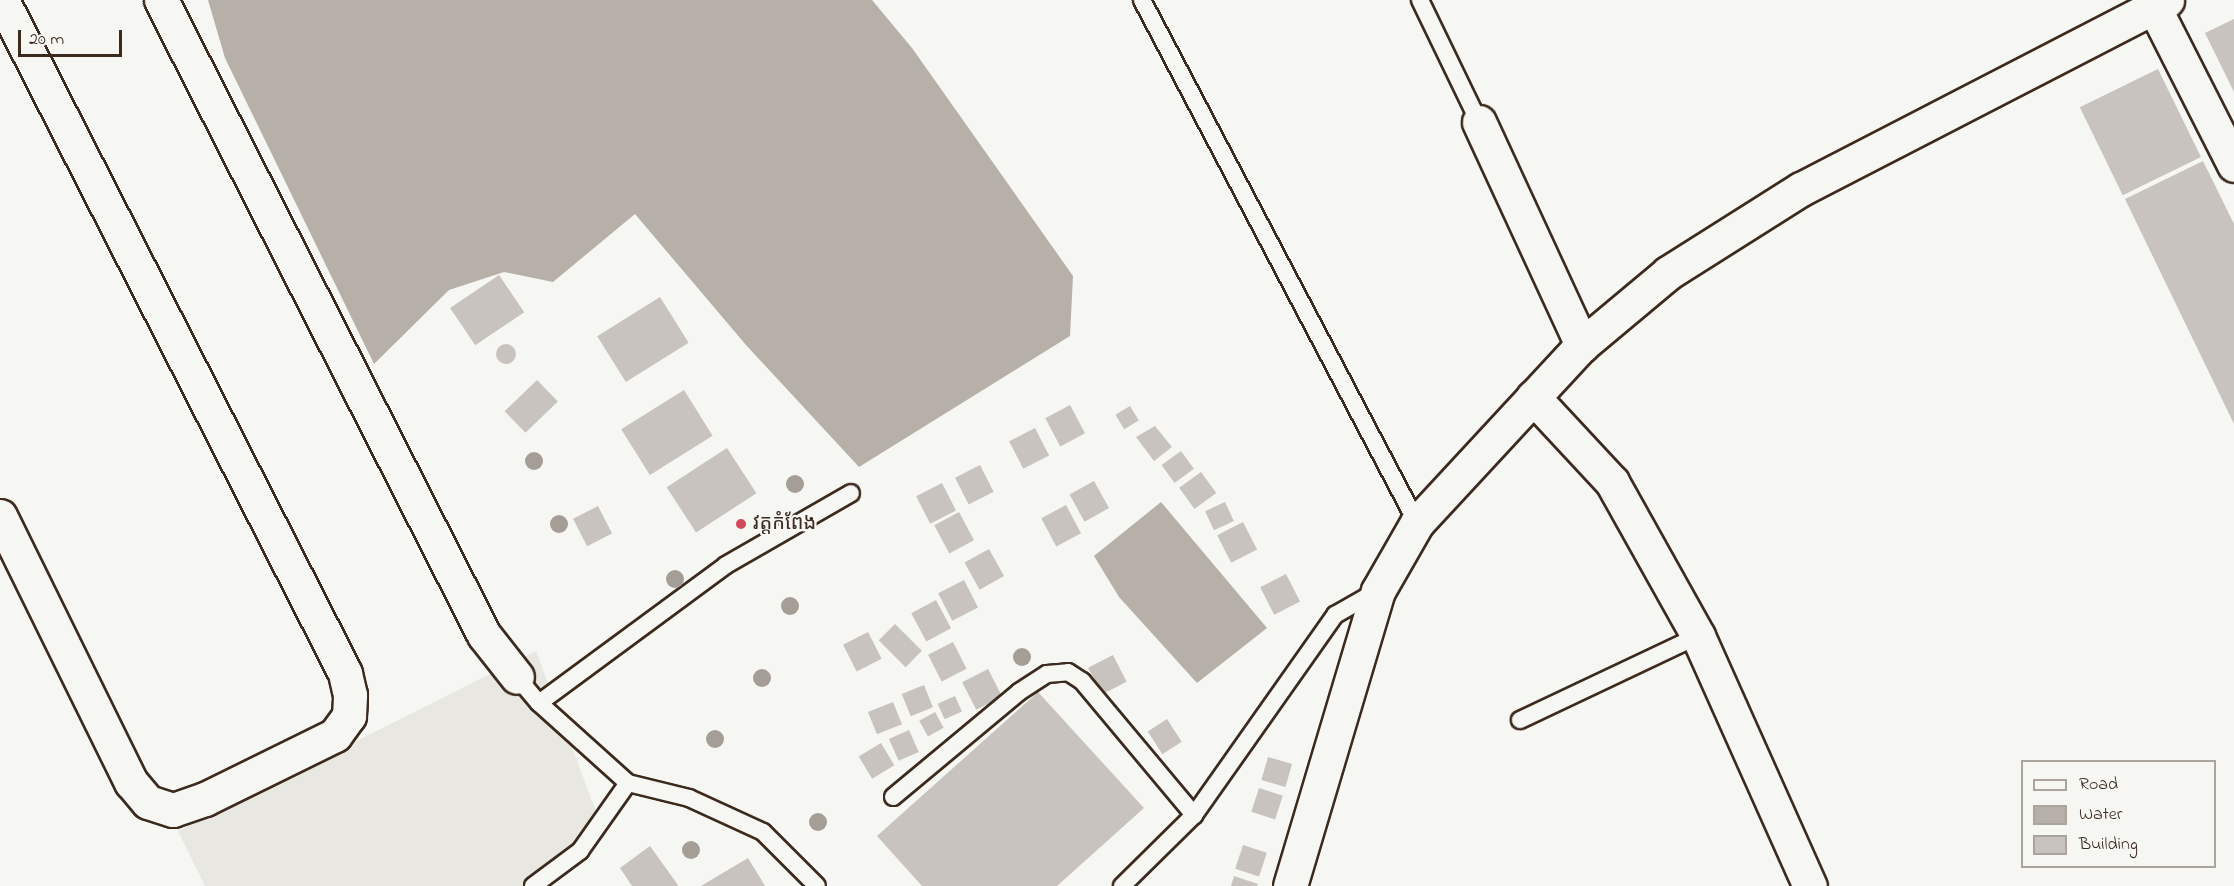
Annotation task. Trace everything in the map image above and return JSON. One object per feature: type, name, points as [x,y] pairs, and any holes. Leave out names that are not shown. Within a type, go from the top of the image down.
[{"type":"street","points":[[0,516],[131,782],[148,802],[173,810],[205,799],[335,735],[348,716],[350,694],[345,673],[2,0]]},
{"type":"street","points":[[161,0],[484,635],[517,677]]},
{"type":"street","points":[[1290,886],[1378,591],[1417,523],[1582,345],[1668,273],[1801,189],[2161,4],[2234,165]]},
{"type":"street","points":[[1479,122],[1582,345]]},
{"type":"street","points":[[1533,397],[1612,482],[1698,636],[1810,886]]},
{"type":"lane","points":[[1142,0],[1417,523]]},
{"type":"lane","points":[[1420,0],[1479,122]]},
{"type":"lane","points":[[539,703],[726,565],[851,493]]},
{"type":"lane","points":[[1122,886],[1194,815],[1335,615],[1378,591]]},
{"type":"lane","points":[[1520,720],[1698,636]]},
{"type":"lane","points":[[893,797],[1019,692],[1047,674],[1068,672],[1082,681],[1194,815]]},
{"type":"lane","points":[[517,677],[539,703],[628,783],[689,798],[763,832],[817,886]]},
{"type":"lane","points":[[533,886],[580,851],[628,783]]},
{"type":"shaded area","points":[[536,651],[605,836],[547,886],[205,886],[178,831]]},
{"type":"water","points":[[208,0],[872,0],[912,48],[1073,276],[1070,336],[859,467],[746,345],[635,214],[553,282],[504,272],[449,290],[374,364],[225,58]]},
{"type":"water","points":[[1161,502],[1267,628],[1197,683],[1119,597],[1094,556]]},
{"type":"building","points":[[2234,19],[2234,92],[2205,33]]},
{"type":"building","points":[[2158,69],[2201,157],[2123,195],[2080,107]]},
{"type":"building","points":[[2203,161],[2234,224],[2234,424],[2125,199]]},
{"type":"building","points":[[499,275],[524,312],[475,345],[450,308]]},
{"type":"building","points":[[660,297],[689,343],[626,382],[597,336]]},
{"type":"building","points":[[506,344],[513,347],[516,354],[513,361],[506,364],[499,361],[496,354],[499,347]]},
{"type":"building","points":[[537,380],[558,402],[525,433],[505,411]]},
{"type":"building","points":[[684,390],[713,436],[650,475],[621,429]]},
{"type":"building","points":[[1070,405],[1085,433],[1060,446],[1045,418]]},
{"type":"building","points":[[1130,406],[1139,421],[1124,429],[1115,415]]},
{"type":"building","points":[[1155,426],[1172,447],[1154,461],[1136,437]]},
{"type":"building","points":[[1035,428],[1049,456],[1023,469],[1009,441]]},
{"type":"building","points":[[727,448],[756,493],[696,533],[667,487]]},
{"type":"building","points":[[1181,451],[1194,469],[1175,483],[1162,465]]},
{"type":"building","points":[[980,465],[994,492],[969,504],[955,478]]},
{"type":"building","points":[[1201,472],[1216,493],[1194,509],[1179,488]]},
{"type":"building","points":[[1094,481],[1109,508],[1085,522],[1070,495]]},
{"type":"building","points":[[942,483],[956,511],[930,524],[916,496]]},
{"type":"building","points":[[1225,502],[1234,521],[1214,530],[1205,511]]},
{"type":"building","points":[[1066,505],[1081,533],[1056,546],[1041,518]]},
{"type":"building","points":[[598,506],[612,534],[587,546],[573,519]]},
{"type":"building","points":[[959,512],[974,540],[949,553],[934,525]]},
{"type":"building","points":[[1243,522],[1257,550],[1231,563],[1217,535]]},
{"type":"building","points":[[989,549],[1004,576],[980,590],[965,563]]},
{"type":"building","points":[[1286,574],[1300,602],[1274,615],[1260,587]]},
{"type":"building","points":[[964,580],[978,608],[952,621],[938,593]]},
{"type":"building","points":[[936,600],[951,628],[926,641],[911,613]]},
{"type":"building","points":[[895,624],[922,651],[906,667],[879,640]]},
{"type":"building","points":[[868,632],[882,659],[857,671],[843,645]]},
{"type":"building","points":[[953,642],[967,669],[942,681],[928,655]]},
{"type":"building","points":[[1113,655],[1127,682],[1102,694],[1088,668]]},
{"type":"building","points":[[988,669],[1002,697],[976,710],[962,682]]},
{"type":"building","points":[[924,685],[933,707],[911,716],[902,694]]},
{"type":"building","points":[[1038,692],[1144,808],[1057,886],[922,886],[877,836]]},
{"type":"building","points":[[955,696],[962,712],[945,719],[938,704]]},
{"type":"building","points":[[893,702],[902,724],[877,734],[868,712]]},
{"type":"building","points":[[935,712],[944,728],[928,736],[919,721]]},
{"type":"building","points":[[1167,719],[1182,742],[1162,754],[1148,732]]},
{"type":"building","points":[[909,730],[919,752],[899,761],[889,739]]},
{"type":"building","points":[[881,743],[894,765],[872,779],[859,756]]},
{"type":"building","points":[[1268,757],[1292,764],[1285,787],[1261,780]]},
{"type":"building","points":[[1259,788],[1283,796],[1275,820],[1251,812]]},
{"type":"building","points":[[1243,845],[1267,853],[1259,877],[1235,869]]},
{"type":"building","points":[[650,846],[677,886],[632,886],[620,868]]},
{"type":"building","points":[[748,858],[765,886],[701,886]]},
{"type":"building","points":[[1234,876],[1258,884],[1257,886],[1231,886]]},
{"type":"place","name":"វត្តកំពែង","points":[[741,524]]}]
